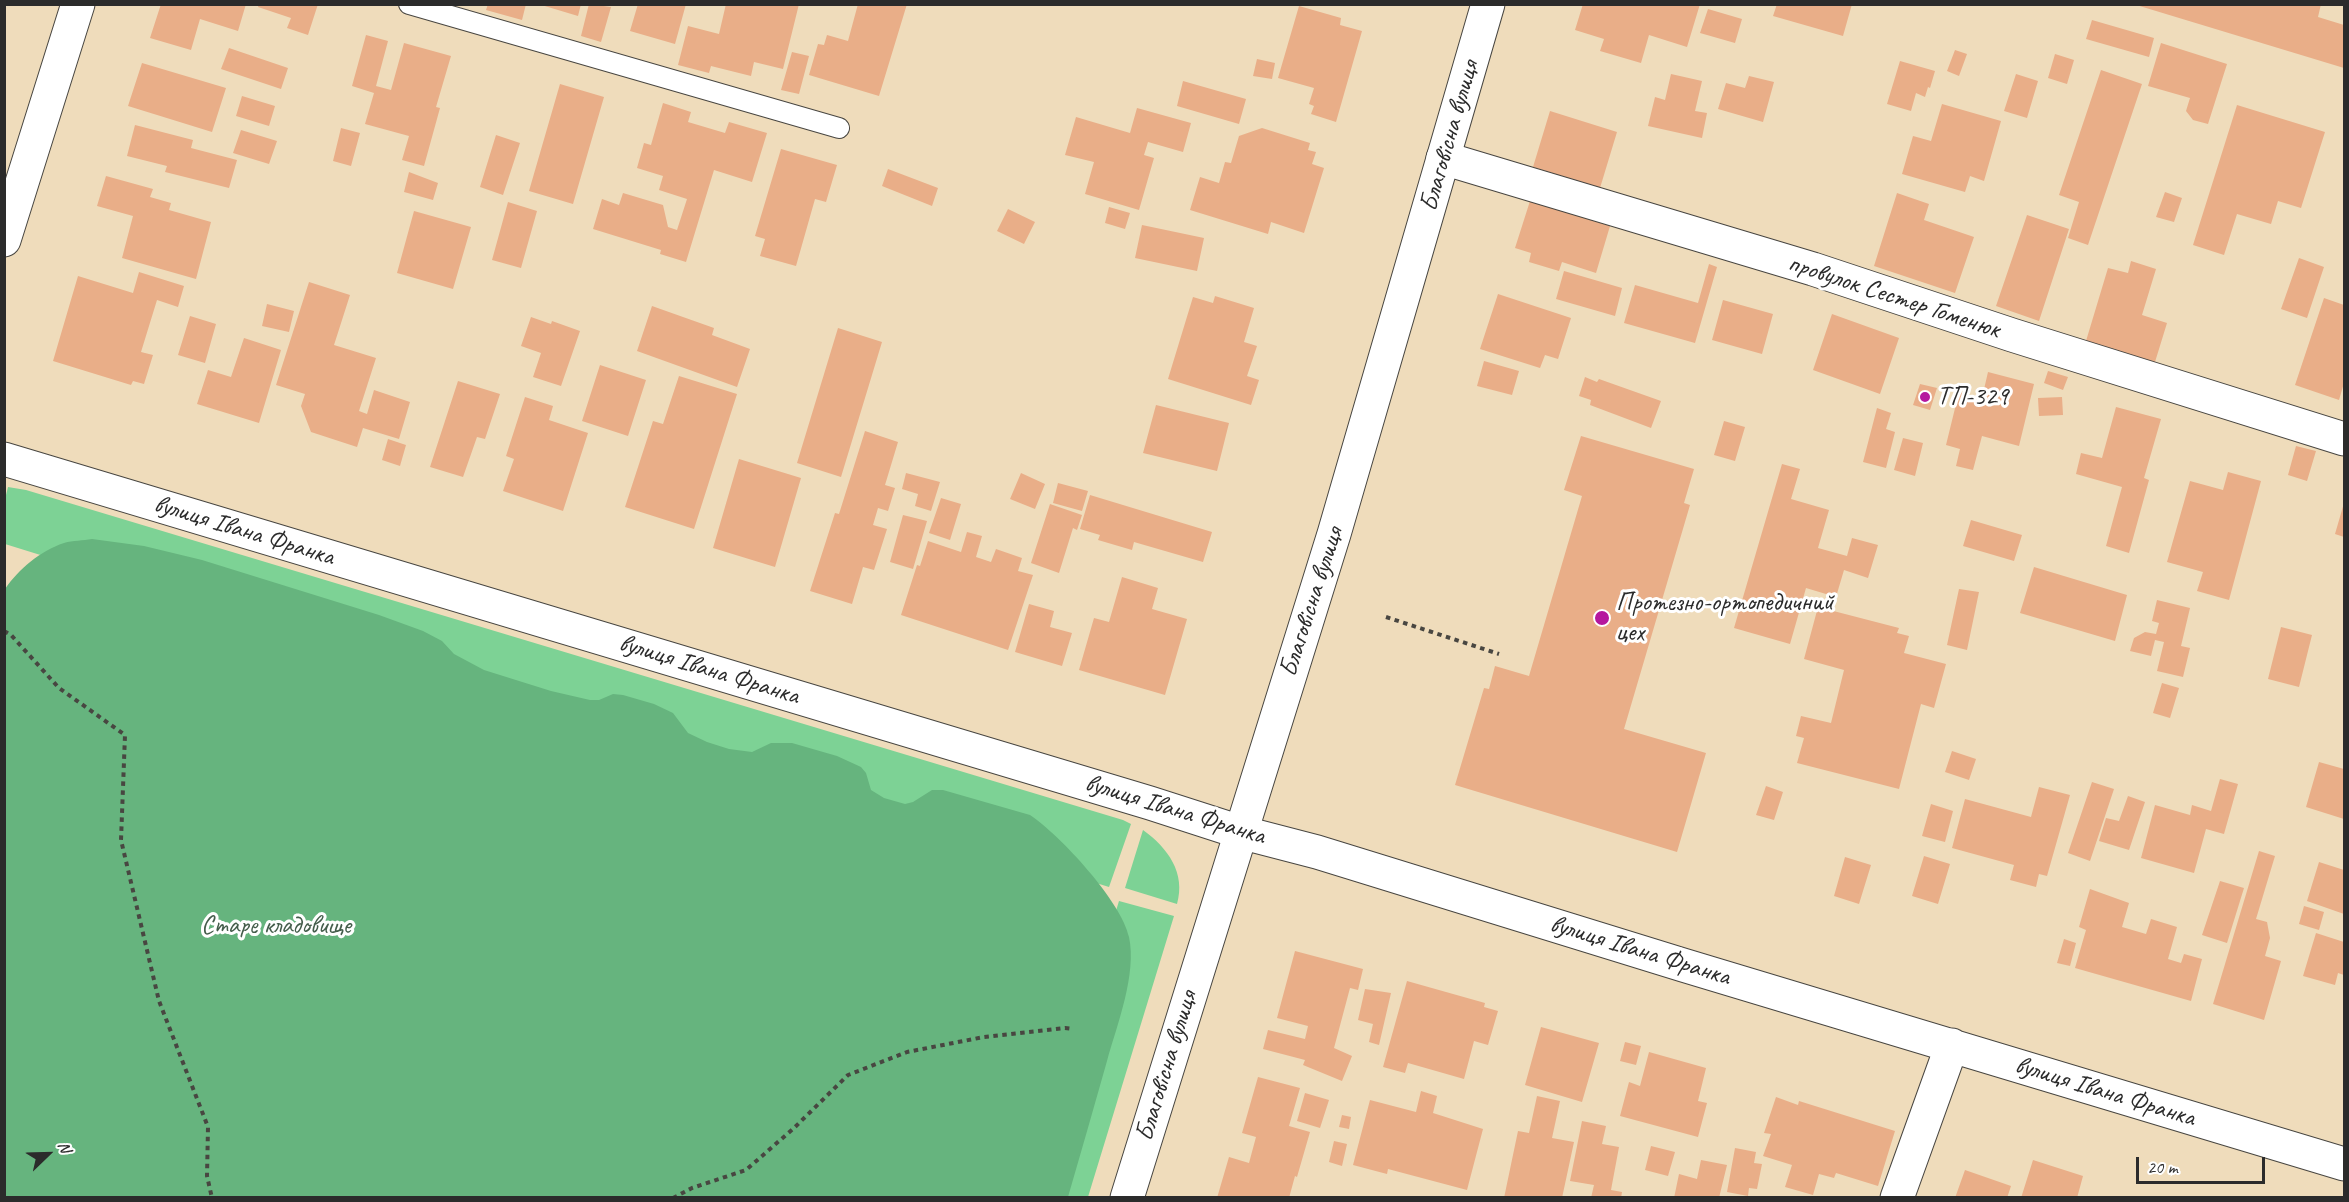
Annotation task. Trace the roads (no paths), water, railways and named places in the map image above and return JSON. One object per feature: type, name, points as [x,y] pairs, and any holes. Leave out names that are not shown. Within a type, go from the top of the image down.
[{"type":"street","points":[[4,240],[78,4]]},
{"type":"street","name":"Благовісна вулиця","points":[[1127,1197],[1334,534],[1488,4]]},
{"type":"street","name":"провулок Сестер Гоменюк","points":[[1443,158],[1814,269],[2012,336],[2344,439]]},
{"type":"street","name":"вулиця Івана Франка","points":[[4,459],[1127,796],[1240,832],[1328,855],[1683,965],[2344,1164]]},
{"type":"street","points":[[1897,1197],[1952,1045]]},
{"type":"lane","points":[[409,4],[839,128]]},
{"type":"place","name":"ТП-329","points":[[1925,397]]},
{"type":"place","name":"Протезно-ортопедичний цех","points":[[1602,618]]},
{"type":"park label","name":"Старе кладовище","points":[[276,926]]}]
